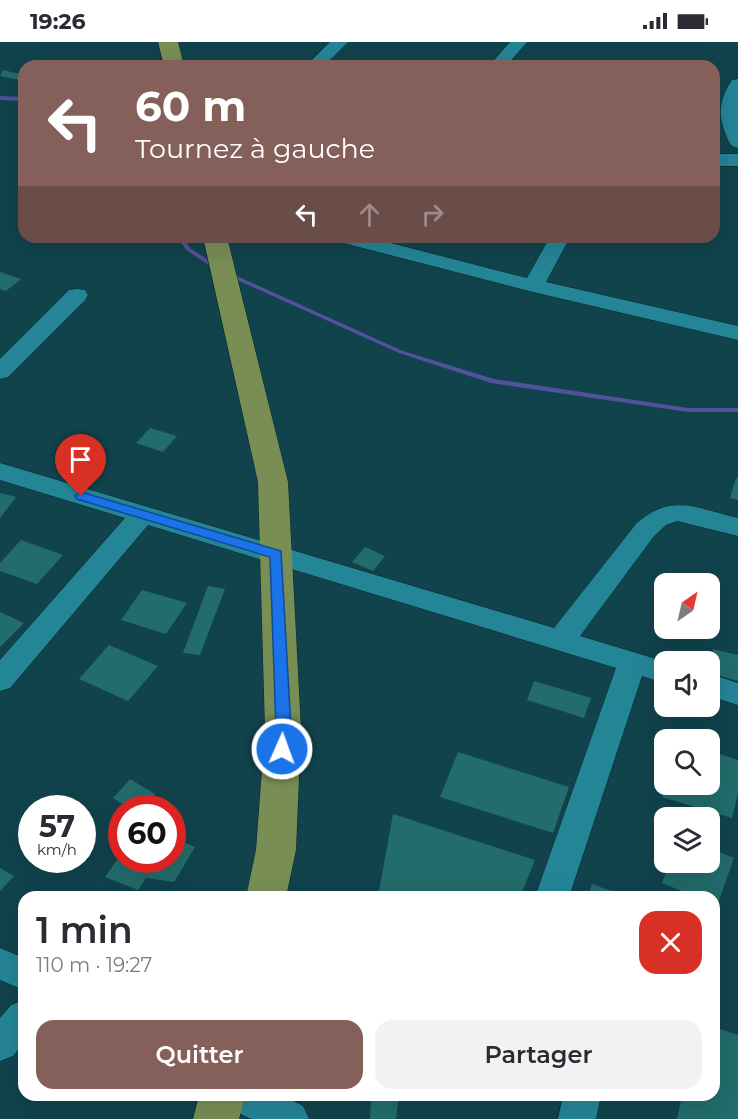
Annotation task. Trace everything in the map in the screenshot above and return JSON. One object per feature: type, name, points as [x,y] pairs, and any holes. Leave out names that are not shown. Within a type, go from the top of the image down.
[{"type":"main road","points":[[168,42],[172,60]]},
{"type":"main road","points":[[216,243],[273,482],[283,729],[276,850],[267,891]]},
{"type":"main road","points":[[216,1119],[220,1101]]},
{"type":"street","points":[[320,60],[340,42]]},
{"type":"street","points":[[502,60],[519,42]]},
{"type":"street","points":[[738,84],[729,98],[726,118],[738,142]]},
{"type":"street","points":[[720,160],[738,160]]},
{"type":"street","points":[[367,243],[738,333]]},
{"type":"street","points":[[533,285],[557,243]]},
{"type":"street","points":[[0,372],[78,295]]},
{"type":"street","points":[[0,471],[654,669]]},
{"type":"street","points":[[561,640],[645,530],[657,519],[675,512],[738,528]]},
{"type":"street","points":[[0,680],[142,515]]},
{"type":"street","points":[[554,891],[632,662]]},
{"type":"street","points":[[720,688],[738,694]]},
{"type":"street","points":[[0,964],[18,972]]},
{"type":"street","points":[[0,1044],[18,1024]]},
{"type":"street","points":[[254,1101],[290,1119]]},
{"type":"street","points":[[578,1119],[581,1101]]},
{"type":"building","points":[[3,70],[18,74],[18,80],[0,76]]},
{"type":"building","points":[[0,272],[21,279],[6,291],[0,289]]},
{"type":"building","points":[[150,428],[177,436],[163,452],[136,443]]},
{"type":"building","points":[[736,478],[738,478],[738,500],[730,498]]},
{"type":"building","points":[[0,493],[16,497],[0,518]]},
{"type":"building","points":[[21,540],[63,555],[37,584],[0,571],[0,563]]},
{"type":"building","points":[[365,547],[385,556],[373,571],[352,562]]},
{"type":"building","points":[[208,586],[225,589],[200,655],[183,653]]},
{"type":"building","points":[[142,590],[187,603],[166,634],[121,620]]},
{"type":"building","points":[[0,612],[24,623],[0,647]]},
{"type":"building","points":[[109,645],[158,666],[128,701],[79,679]]},
{"type":"building","points":[[713,649],[738,655],[738,681],[720,676],[720,651],[713,651]]},
{"type":"building","points":[[534,681],[591,698],[584,718],[527,700]]},
{"type":"building","points":[[458,752],[569,787],[553,833],[440,797]]},
{"type":"building","points":[[720,754],[738,760],[738,793],[732,818],[720,814],[720,807],[695,807],[662,797],[663,795],[720,795]]},
{"type":"building","points":[[130,779],[155,794],[154,795],[116,795]]},
{"type":"building","points":[[393,814],[535,860],[522,891],[379,891]]},
{"type":"building","points":[[186,843],[195,847],[186,862]]},
{"type":"building","points":[[720,852],[734,858],[720,898],[720,891],[681,891],[662,883],[666,873],[720,873]]},
{"type":"building","points":[[0,868],[14,876],[0,891]]},
{"type":"building","points":[[108,873],[179,873],[174,882],[146,878],[138,890],[105,877]]},
{"type":"building","points":[[592,884],[611,891],[590,891]]},
{"type":"building","points":[[720,1029],[738,1035],[738,1119],[677,1119],[681,1101],[720,1101]]},
{"type":"building","points":[[371,1101],[398,1101],[396,1119],[370,1119]]},
{"type":"waterway","points":[[0,98],[18,99]]},
{"type":"waterway","points":[[184,243],[188,249],[217,268]]},
{"type":"waterway","points":[[228,274],[401,352],[493,381],[688,410],[738,410]]},
{"type":"route","points":[[81,496],[276,555],[282,749]]}]
